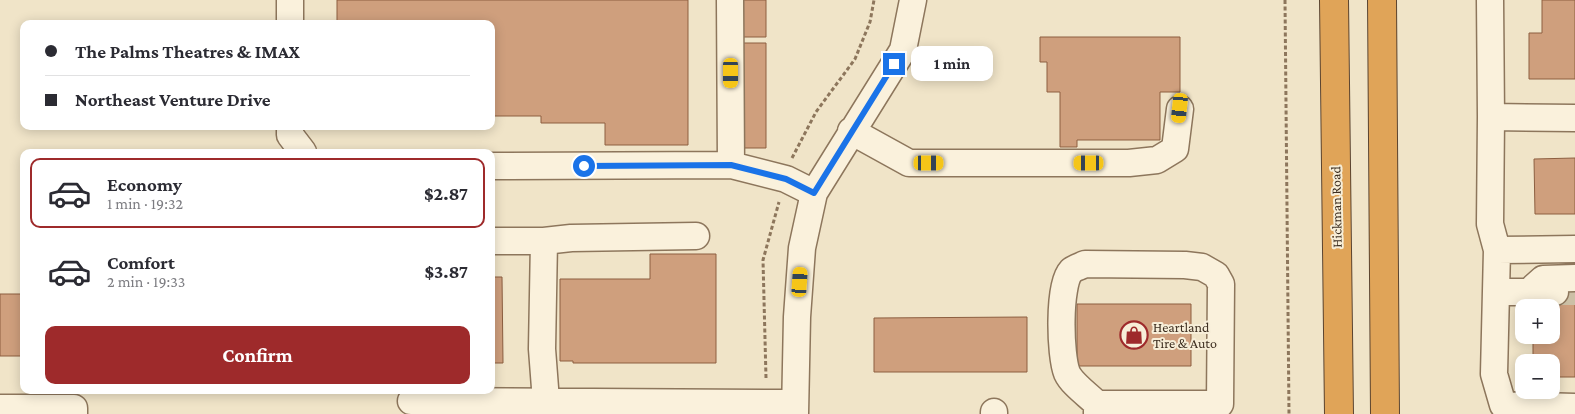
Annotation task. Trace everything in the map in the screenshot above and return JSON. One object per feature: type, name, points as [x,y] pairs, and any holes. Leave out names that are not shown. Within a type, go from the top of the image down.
[{"type":"highway","name":"Hickman Road","points":[[1334,0],[1338,414]]},
{"type":"highway","points":[[1382,0],[1385,414]]},
{"type":"street","points":[[290,0],[290,20]]},
{"type":"street","points":[[730,0],[731,165]]},
{"type":"street","points":[[795,411],[797,317],[802,248],[814,193],[903,50],[913,0]]},
{"type":"street","points":[[1490,0],[1490,224],[1497,250],[1494,374],[1503,405],[1575,407]]},
{"type":"street","points":[[851,131],[909,163],[1129,163],[1157,160],[1175,149],[1180,108]]},
{"type":"street","points":[[1491,117],[1575,118]]},
{"type":"street","points":[[290,130],[290,135],[300,149]]},
{"type":"street","points":[[495,166],[731,165],[786,179],[814,193]]},
{"type":"street","points":[[495,241],[696,236]]},
{"type":"street","points":[[544,241],[542,349],[547,407]]},
{"type":"street","points":[[1497,250],[1575,249]]},
{"type":"street","points":[[1085,264],[1185,265],[1202,267],[1216,275],[1221,284],[1220,404],[1097,409],[1068,375],[1062,359],[1063,300],[1066,281],[1071,270],[1085,264]]},
{"type":"street","points":[[1496,292],[1528,292],[1565,285]]},
{"type":"street","points":[[411,401],[547,407],[782,403],[795,411]]},
{"type":"street","points":[[0,408],[74,408],[74,414]]},
{"type":"path","points":[[1285,0],[1289,414]]},
{"type":"building","points":[[337,0],[688,0],[688,145],[605,145],[605,123],[541,123],[541,116],[495,116],[495,20],[337,20]]},
{"type":"building","points":[[740,0],[766,0],[766,37],[740,37]]},
{"type":"building","points":[[1542,0],[1575,0],[1575,79],[1529,79],[1529,33],[1542,33]]},
{"type":"building","points":[[1040,37],[1180,37],[1180,92],[1160,92],[1160,140],[1077,140],[1077,147],[1060,147],[1060,92],[1047,92],[1047,62],[1040,62]]},
{"type":"building","points":[[741,43],[766,43],[766,148],[741,148]]},
{"type":"building","points":[[1575,158],[1575,214],[1535,214],[1534,159]]},
{"type":"building","points":[[650,254],[716,254],[716,363],[573,363],[573,361],[560,361],[560,279],[650,279]]},
{"type":"building","points":[[495,277],[502,277],[503,363],[495,363]]},
{"type":"building","points":[[1554,284],[1575,284],[1575,377],[1560,377],[1560,354],[1533,354],[1533,344],[1560,344],[1560,299],[1554,299]]},
{"type":"building","points":[[0,294],[20,294],[20,356],[0,356]]},
{"type":"building","name":"Heartland Tire & Auto","points":[[1077,304],[1191,304],[1191,366],[1077,366]]},
{"type":"building","points":[[1027,317],[1027,372],[874,372],[874,318]]},
{"type":"tunnel","points":[[1555,292],[1575,292]]},
{"type":"place","name":"Heartland Tire & Auto","points":[[1134,335]]},
{"type":"route","points":[[584,166],[731,165],[786,179],[814,193],[894,64]]}]
